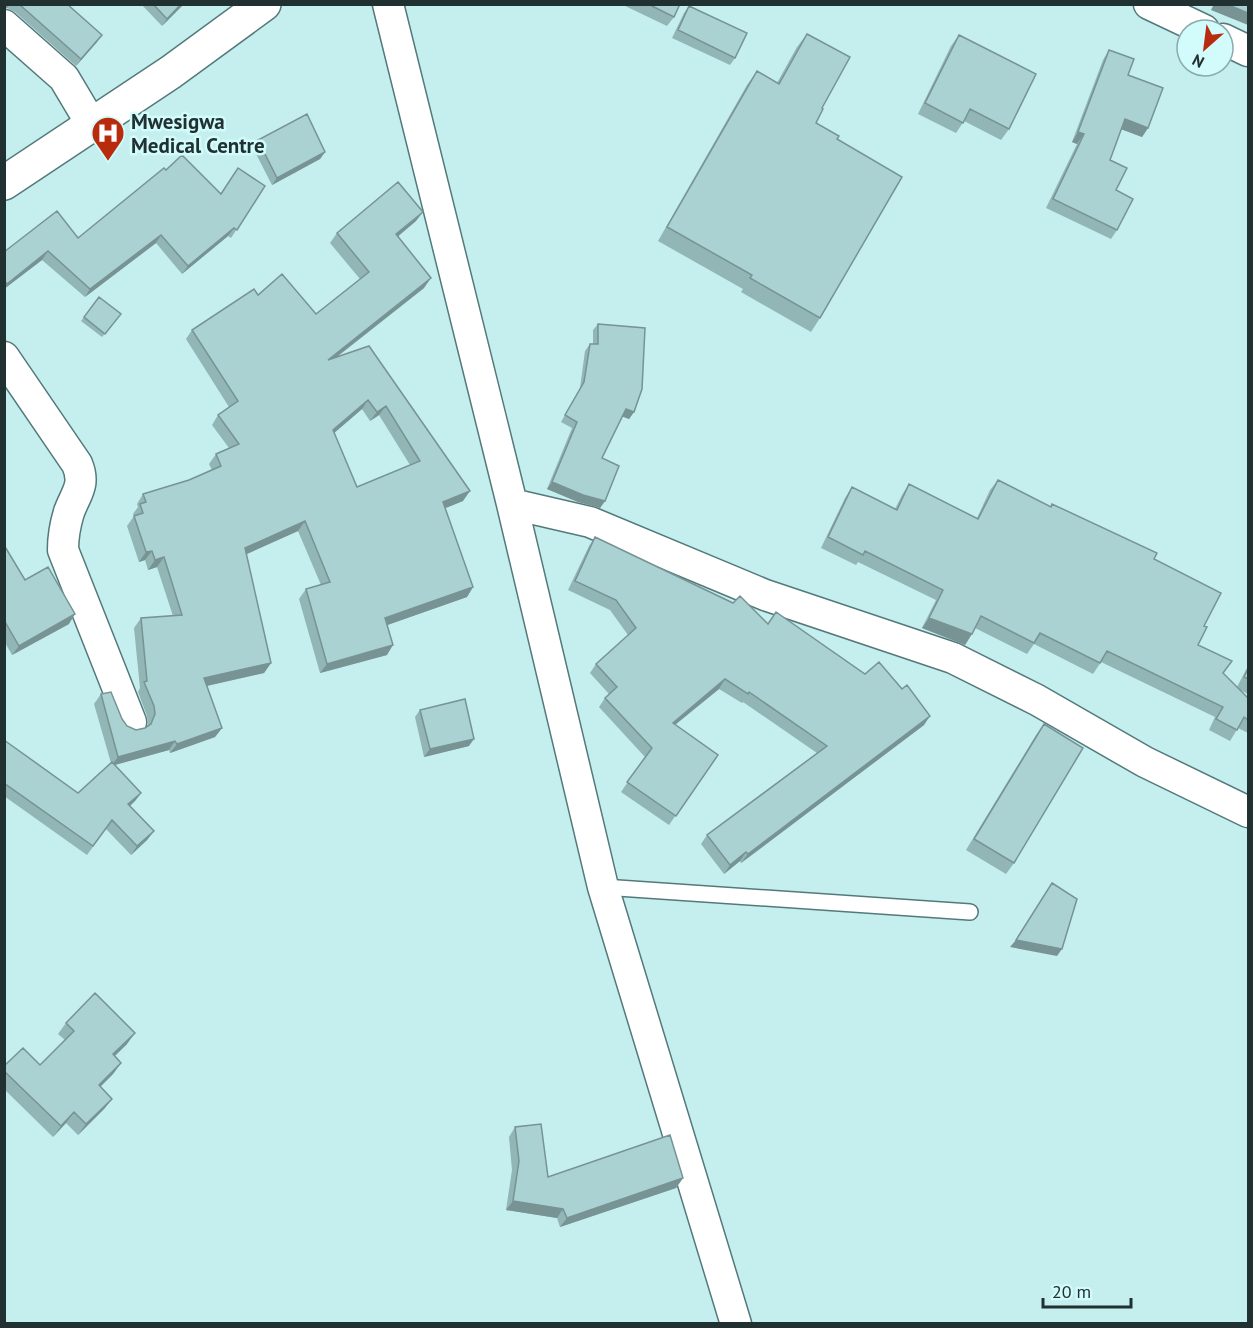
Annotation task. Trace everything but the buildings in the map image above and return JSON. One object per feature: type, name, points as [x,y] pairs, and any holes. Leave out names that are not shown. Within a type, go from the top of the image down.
[{"type":"main road","points":[[4,183],[171,72],[264,4]]},
{"type":"street","points":[[388,4],[512,504],[603,887],[736,1323]]},
{"type":"street","points":[[1149,4],[1179,18]]},
{"type":"street","points":[[4,25],[64,78],[92,125]]},
{"type":"street","points":[[4,357],[77,464],[81,474],[81,484],[70,510],[63,536],[63,550],[131,722]]},
{"type":"street","points":[[512,504],[590,522],[765,595],[953,658],[1037,700],[1145,762],[1248,812]]},
{"type":"lane","points":[[603,887],[970,912]]},
{"type":"place","name":"Mwesigwa Medical Centre","points":[[108,162]]}]
